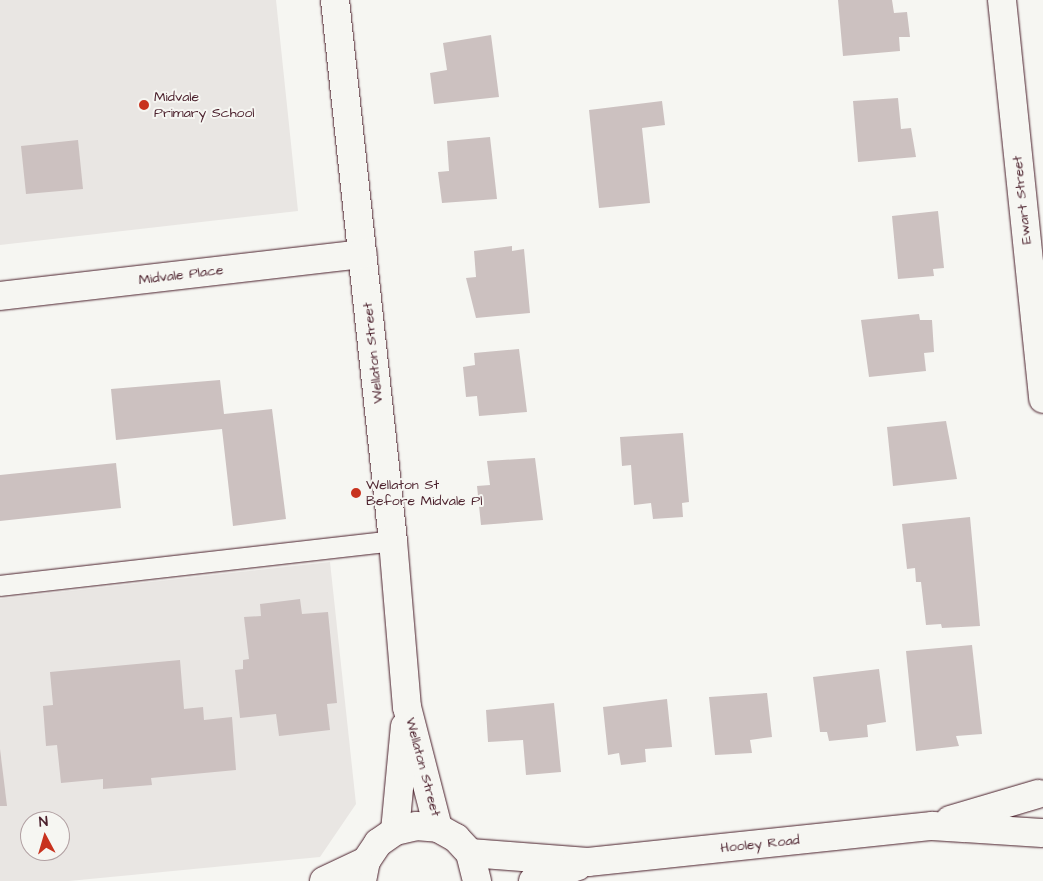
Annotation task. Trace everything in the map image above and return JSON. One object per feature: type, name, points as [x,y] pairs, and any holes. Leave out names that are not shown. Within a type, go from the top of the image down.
[{"type":"street","name":"Wellaton Street","points":[[335,0],[393,541],[407,707],[438,828]]},
{"type":"street","name":"Ewart Street","points":[[1002,0],[1043,399]]},
{"type":"street","name":"Midvale Place","points":[[0,296],[363,254]]},
{"type":"street","name":"Wellaton Street","points":[[395,831],[407,707]]},
{"type":"street","points":[[1041,789],[1037,814],[1043,834]]},
{"type":"street","name":"Hooley Road","points":[[932,826],[1041,789]]},
{"type":"street","points":[[324,881],[364,871],[378,843],[395,831],[416,826],[438,828],[456,838],[470,853],[477,881]]},
{"type":"street","name":"Hooley Road","points":[[470,853],[588,862],[932,826],[1043,834]]},
{"type":"street","name":"Hooley Road","points":[[532,881],[588,862]]},
{"type":"lane","points":[[0,586],[393,541]]},
{"type":"shaded area","name":"Midvale Primary School","points":[[0,0],[276,0],[298,211],[0,245]]},
{"type":"shaded area","points":[[330,562],[356,804],[320,857],[69,881],[0,881],[0,599]]},
{"type":"building","points":[[838,0],[892,0],[894,13],[907,12],[910,37],[899,37],[900,51],[843,56]]},
{"type":"building","points":[[491,35],[499,97],[434,104],[430,73],[447,70],[443,43]]},
{"type":"building","points":[[898,98],[901,129],[911,128],[916,157],[858,162],[853,101]]},
{"type":"building","points":[[662,101],[665,125],[642,128],[650,203],[599,208],[589,110]]},
{"type":"building","points":[[490,137],[497,199],[442,203],[438,172],[449,171],[447,141]]},
{"type":"building","points":[[78,140],[83,189],[26,194],[21,146]]},
{"type":"building","points":[[938,211],[944,268],[933,269],[934,276],[898,279],[892,216]]},
{"type":"building","points":[[512,246],[512,251],[524,249],[530,313],[476,318],[466,278],[476,277],[474,251]]},
{"type":"building","points":[[919,314],[920,320],[932,320],[934,352],[924,353],[926,371],[869,377],[861,320]]},
{"type":"building","points":[[519,349],[527,412],[479,416],[477,396],[466,397],[463,367],[475,365],[474,353]]},
{"type":"building","points":[[220,380],[224,414],[272,409],[286,519],[233,526],[222,429],[116,440],[111,389]]},
{"type":"building","points":[[946,421],[957,479],[893,486],[887,427]]},
{"type":"building","points":[[683,433],[689,502],[682,503],[683,517],[653,519],[651,503],[634,505],[631,465],[622,466],[620,437]]},
{"type":"building","points":[[535,458],[543,520],[481,525],[477,486],[490,485],[487,461]]},
{"type":"building","points":[[116,463],[121,508],[0,521],[0,475]]},
{"type":"building","points":[[970,517],[980,626],[942,628],[941,624],[926,625],[921,582],[916,582],[915,568],[907,569],[902,524]]},
{"type":"building","points":[[300,599],[302,614],[328,612],[337,703],[327,704],[330,730],[279,736],[276,714],[240,718],[235,670],[243,669],[243,660],[249,659],[244,617],[261,616],[260,604]]},
{"type":"building","points":[[972,645],[982,734],[956,736],[959,746],[916,751],[906,651]]},
{"type":"building","points":[[180,660],[184,709],[203,707],[204,720],[232,717],[236,770],[151,778],[152,785],[103,789],[103,779],[61,783],[57,745],[46,746],[43,706],[53,705],[50,672]]},
{"type":"building","points":[[879,669],[886,722],[867,725],[868,737],[829,741],[827,732],[820,732],[813,677]]},
{"type":"building","points":[[767,693],[772,737],[750,740],[752,753],[715,755],[709,697]]},
{"type":"building","points":[[667,699],[672,747],[645,749],[646,762],[621,765],[619,753],[608,755],[603,707]]},
{"type":"building","points":[[554,703],[561,772],[526,775],[523,740],[488,742],[486,710]]},
{"type":"building","points":[[0,749],[7,806],[0,806]]},
{"type":"place","name":"Midvale Primary School","points":[[144,105]]},
{"type":"place","name":"Wellaton St Before Midvale Pl","points":[[356,493]]}]
